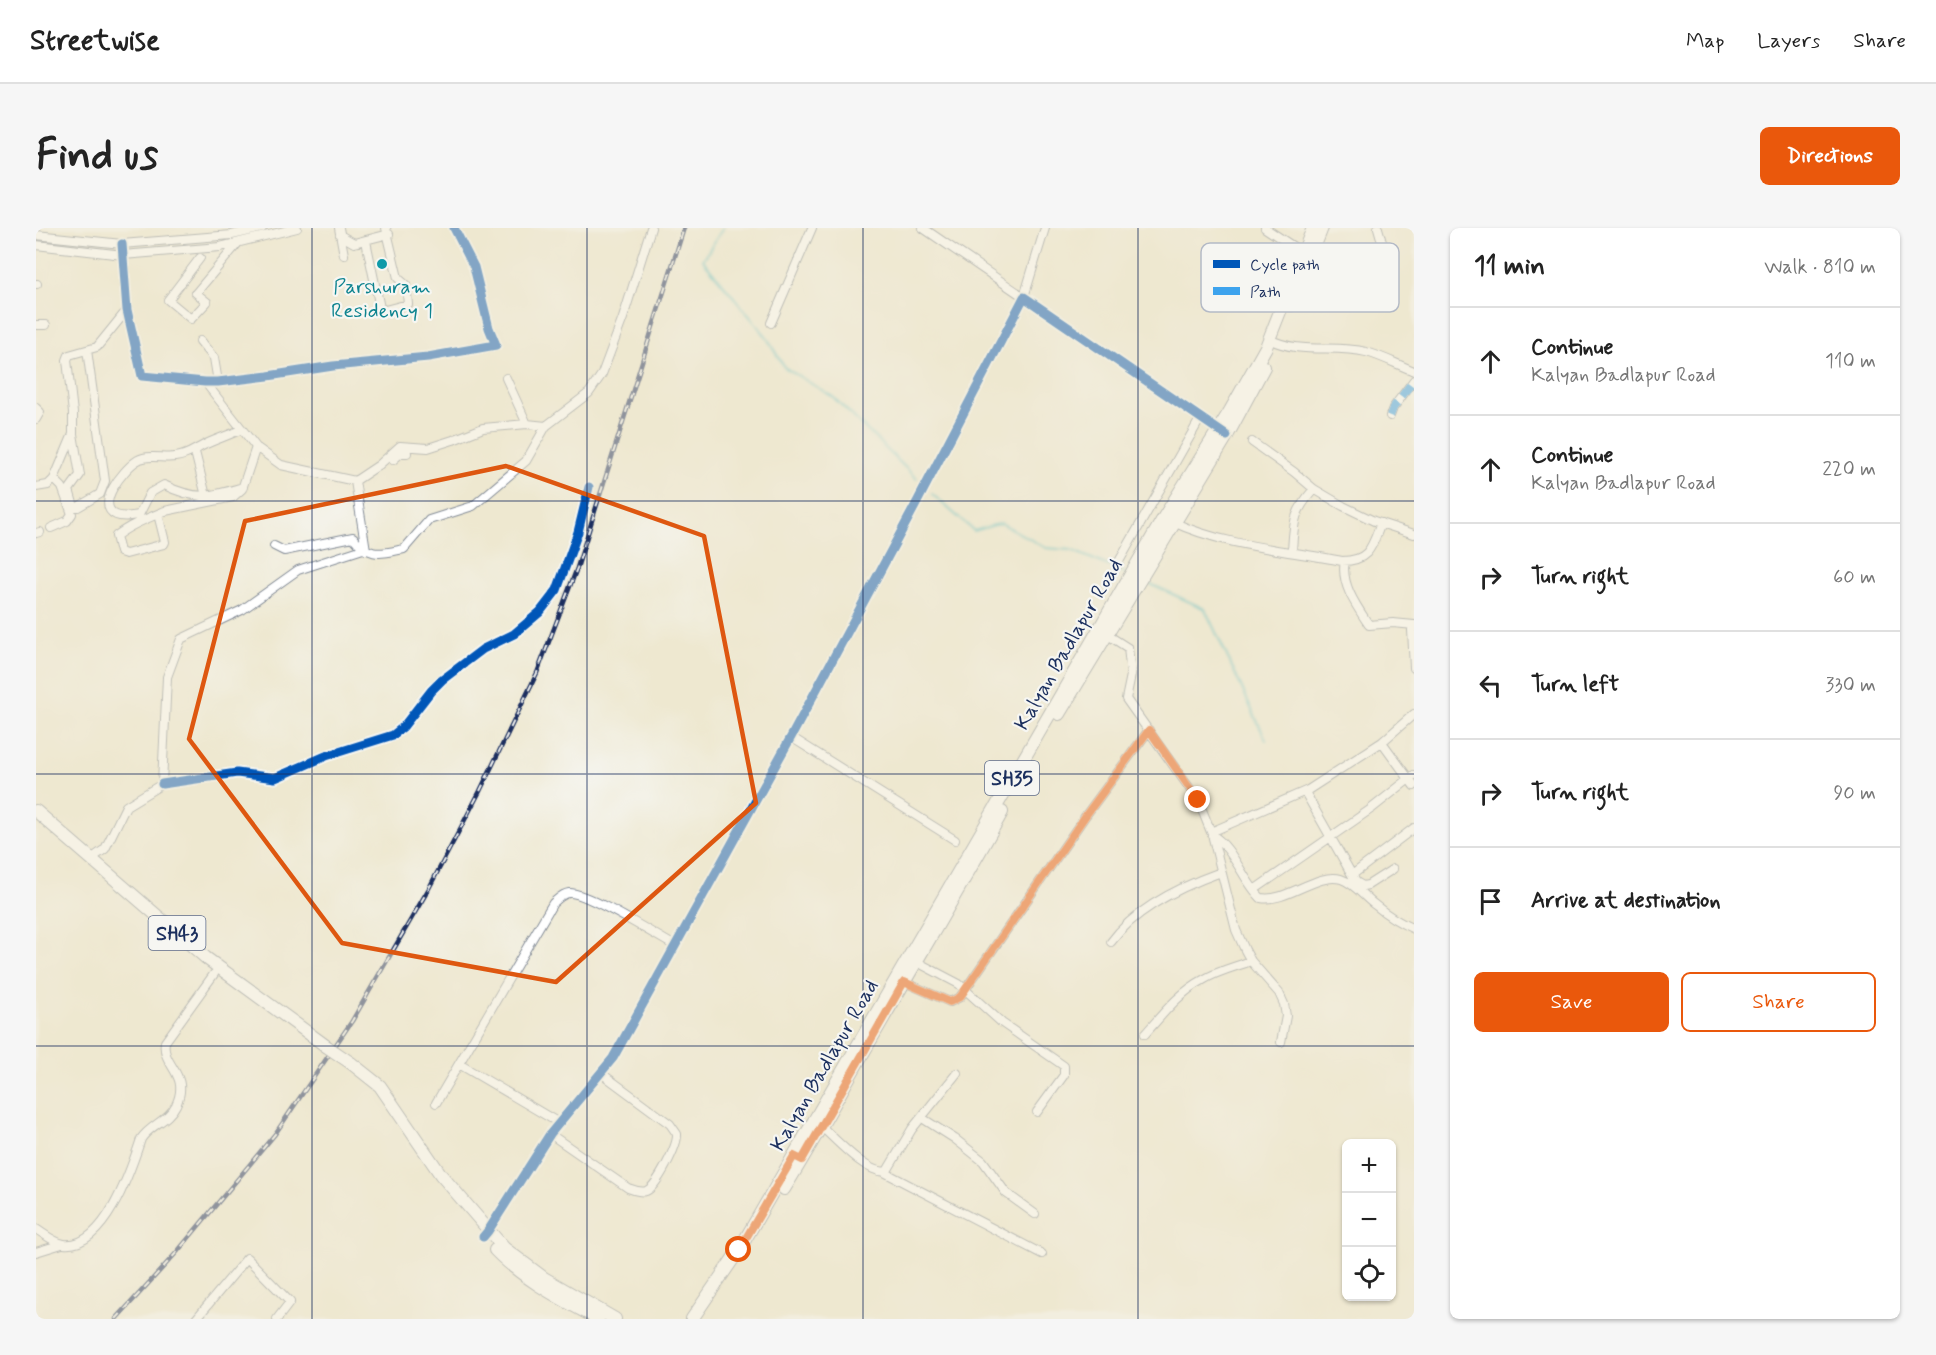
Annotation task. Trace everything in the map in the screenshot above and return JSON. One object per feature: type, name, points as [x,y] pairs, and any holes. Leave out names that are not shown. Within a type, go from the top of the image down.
[{"type":"main road","name":"Kalyan Badlapur Road","points":[[1309,243],[1313,228]]},
{"type":"main road","name":"Kalyan Badlapur Road","points":[[1313,243],[1322,228]]},
{"type":"main road","name":"Kalyan Badlapur Road","points":[[702,1319],[798,1158],[1031,754],[1222,433],[1273,341],[1284,312]]},
{"type":"main road","name":"SH43","points":[[36,811],[89,862],[214,974],[348,1066],[370,1077],[387,1095],[441,1175],[485,1234],[516,1269],[546,1290],[598,1319]]},
{"type":"main road","name":"SH43","points":[[36,821],[206,958],[324,1049]]},
{"type":"main road","name":"Kalyan Badlapur Road","points":[[692,1319],[798,1158],[822,1127],[901,980],[917,962],[940,913]]},
{"type":"main road","name":"SH43","points":[[485,1234],[544,1278],[615,1319]]},
{"type":"street","points":[[36,235],[122,244],[232,235],[262,228]]},
{"type":"street","points":[[36,245],[123,255],[220,247],[297,228]]},
{"type":"street","points":[[122,244],[126,310],[142,376],[218,382],[333,366],[408,360],[496,345],[489,327],[474,267],[454,228]]},
{"type":"street","points":[[274,546],[284,551],[353,537],[365,550],[377,554],[404,549],[429,520],[473,506],[526,461],[546,426],[589,393],[602,374],[623,318],[651,228]]},
{"type":"street","points":[[771,323],[812,228]]},
{"type":"street","points":[[923,228],[1222,433]]},
{"type":"street","points":[[485,1234],[550,1134],[613,1058],[791,737],[1024,297],[1045,228]]},
{"type":"street","points":[[1265,228],[1288,243]]},
{"type":"street","points":[[1378,228],[1382,243]]},
{"type":"street","points":[[340,231],[352,243],[366,241],[387,231],[398,278],[406,285],[408,304],[385,310],[379,306],[366,241]]},
{"type":"street","points":[[340,231],[344,255]]},
{"type":"street","points":[[200,258],[168,300],[191,319],[207,302],[196,293],[238,243]]},
{"type":"street","points":[[87,350],[105,481],[100,494],[74,507],[69,490],[80,474],[73,434],[67,360],[71,353],[101,344],[126,310]]},
{"type":"street","points":[[36,325],[46,325]]},
{"type":"street","points":[[200,341],[214,358],[218,382]]},
{"type":"street","points":[[1273,341],[1301,350],[1366,352],[1414,371]]},
{"type":"street","points":[[506,378],[527,424]]},
{"type":"street","points":[[1390,416],[1393,408],[1414,380]]},
{"type":"street","points":[[205,382],[256,447],[281,465],[355,481],[393,460],[401,453],[408,453]]},
{"type":"street","points":[[36,408],[40,412],[36,419]]},
{"type":"street","points":[[1117,565],[1200,419]]},
{"type":"street","points":[[393,460],[400,446],[428,448],[483,428],[527,424],[546,426]]},
{"type":"street","points":[[242,429],[203,446],[195,452],[174,458],[158,456],[136,461],[112,487],[111,511],[115,515],[139,515],[150,493],[164,485],[184,495],[206,496],[216,496],[243,487]]},
{"type":"street","points":[[38,489],[54,479],[73,434]]},
{"type":"street","points":[[1252,442],[1314,489],[1343,506],[1381,523],[1414,534]]},
{"type":"street","points":[[158,514],[164,544],[126,554],[120,552],[116,536],[158,514],[233,496],[243,487],[256,447]]},
{"type":"street","points":[[195,452],[206,496]]},
{"type":"street","points":[[51,528],[67,521],[72,514],[62,487],[54,479]]},
{"type":"street","points":[[355,481],[365,550]]},
{"type":"street","points":[[89,862],[105,849],[126,806],[162,784],[237,773],[276,778],[326,756],[393,735],[404,727],[424,699],[442,680],[483,649],[514,634],[540,612],[558,590],[578,531],[589,487]]},
{"type":"street","points":[[1292,551],[1295,516],[1300,504],[1314,489]]},
{"type":"street","points":[[1169,520],[1196,533],[1345,561],[1353,561],[1365,556],[1381,523]]},
{"type":"street","points":[[162,784],[167,677],[181,639],[242,610],[298,570],[365,550]]},
{"type":"street","points":[[1345,561],[1343,569],[1346,585],[1369,626],[1393,623],[1414,626],[1412,630],[1414,668]]},
{"type":"street","points":[[1103,632],[1128,648],[1131,675],[1126,699],[1198,800],[1212,834],[1236,930],[1251,961],[1279,993],[1284,1004],[1286,1016],[1281,1042]]},
{"type":"street","points":[[1212,834],[1305,792],[1382,741],[1414,714]]},
{"type":"street","points":[[901,980],[950,1002],[957,1000],[967,991],[1086,815],[1149,730]]},
{"type":"street","points":[[791,737],[955,840]]},
{"type":"street","points":[[1254,890],[1412,780],[1382,741]]},
{"type":"street","points":[[1305,792],[1356,882],[1363,886],[1374,882],[1393,868]]},
{"type":"street","points":[[1352,875],[1414,828]]},
{"type":"street","points":[[1212,834],[1222,842],[1261,898],[1276,898],[1327,880],[1344,880],[1393,918],[1414,929]]},
{"type":"street","points":[[1111,942],[1121,928],[1138,915],[1188,886],[1221,872]]},
{"type":"street","points":[[436,1103],[553,903],[560,897],[568,893],[576,893],[675,946]]},
{"type":"street","points":[[1145,1034],[1194,985],[1205,978],[1251,961]]},
{"type":"street","points":[[917,962],[946,976],[967,991],[1002,1023],[1064,1066],[1064,1075],[1037,1112]]},
{"type":"street","points":[[36,1252],[83,1242],[92,1234],[125,1185],[141,1138],[170,1114],[176,1105],[180,1084],[177,1072],[166,1056],[165,1042],[214,974]]},
{"type":"street","points":[[459,1065],[559,1123]]},
{"type":"street","points":[[550,1134],[628,1188],[643,1192],[652,1187],[675,1148],[678,1140],[677,1134],[670,1124],[601,1073]]},
{"type":"street","points":[[884,1172],[890,1167],[912,1129],[957,1073]]},
{"type":"street","points":[[922,1118],[955,1139],[983,1161],[1006,1193],[1035,1214]]},
{"type":"street","points":[[822,1127],[852,1155],[876,1171],[884,1172],[1042,1254]]},
{"type":"street","points":[[36,1229],[62,1245]]},
{"type":"street","points":[[196,1319],[247,1258],[290,1302],[277,1319]]},
{"type":"highlighted area","points":[[506,466],[704,536],[756,803],[556,982],[342,943],[189,739],[245,521]]},
{"type":"waterway","points":[[723,228],[703,260],[766,336],[784,367],[833,397],[917,479]]},
{"type":"waterway","points":[[932,494],[974,531],[1001,523],[1046,548],[1071,550],[1125,573]]},
{"type":"waterway","points":[[1146,582],[1205,609],[1266,740]]},
{"type":"railway","points":[[116,1319],[177,1252],[275,1134],[352,1021],[428,890],[480,791],[537,673],[577,568],[684,228]]},
{"type":"marked path","points":[[1390,416],[1393,408],[1414,380]]},
{"type":"cycle path","points":[[122,244],[127,310],[142,376],[218,382],[333,366],[428,357],[496,345],[489,328],[474,267],[454,228]]},
{"type":"cycle path","points":[[483,1237],[550,1134],[613,1058],[791,737],[1024,297],[1227,436]]},
{"type":"cycle path","points":[[162,784],[237,773],[275,778],[326,756],[393,735],[403,727],[442,680],[483,649],[514,634],[540,612],[557,590],[578,532],[589,487]]},
{"type":"place","name":"Parshuram Residency 1","points":[[382,264]]},
{"type":"route","points":[[739,1250],[794,1156],[802,1160],[904,982],[950,1002],[957,1000],[967,991],[1086,815],[1149,730],[1198,800]]}]
